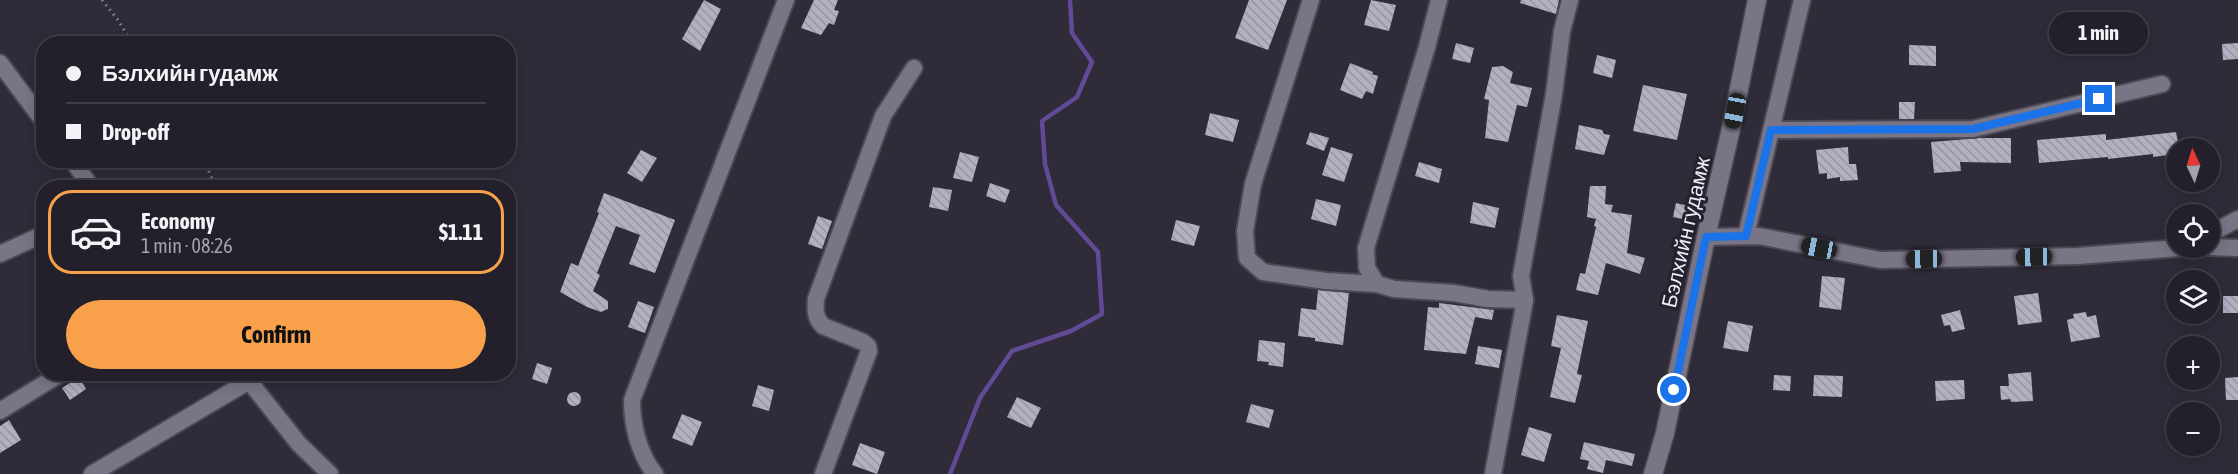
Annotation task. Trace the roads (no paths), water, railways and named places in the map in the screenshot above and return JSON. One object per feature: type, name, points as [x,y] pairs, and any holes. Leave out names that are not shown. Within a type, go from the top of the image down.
[{"type":"main road","name":"Бэлхийн гудамж","points":[[1653,474],[1665,433],[1757,0]]},
{"type":"street","points":[[655,474],[646,463],[636,435],[632,400],[786,0]]},
{"type":"street","points":[[1311,0],[1253,184],[1245,231],[1247,258],[1263,272],[1326,281],[1377,284],[1394,289],[1454,293],[1488,299],[1525,300]]},
{"type":"street","points":[[1377,284],[1367,268],[1366,248],[1439,0]]},
{"type":"street","points":[[1493,474],[1525,300],[1521,276],[1552,105],[1562,31],[1570,0]]},
{"type":"street","points":[[1746,236],[1802,0]]},
{"type":"street","points":[[0,63],[36,111]]},
{"type":"street","points":[[823,474],[869,351],[868,346],[863,342],[823,326],[819,322],[815,309],[816,299],[883,116],[914,68]]},
{"type":"street","points":[[1771,130],[1973,129],[2162,84]]},
{"type":"street","points":[[2220,229],[2238,219]]},
{"type":"street","points":[[1706,237],[1759,237],[1880,260],[2078,256],[2166,249]]},
{"type":"street","points":[[0,254],[36,238]]},
{"type":"street","points":[[2220,247],[2238,248]]},
{"type":"street","points":[[0,411],[49,381]]},
{"type":"street","points":[[92,474],[239,381]]},
{"type":"street","points":[[248,381],[299,444],[330,474]]},
{"type":"waterway","points":[[950,474],[980,398],[1012,351],[1071,331],[1102,314],[1098,252],[1056,205],[1045,164],[1042,121],[1077,97],[1092,62],[1072,33],[1070,0]]}]
